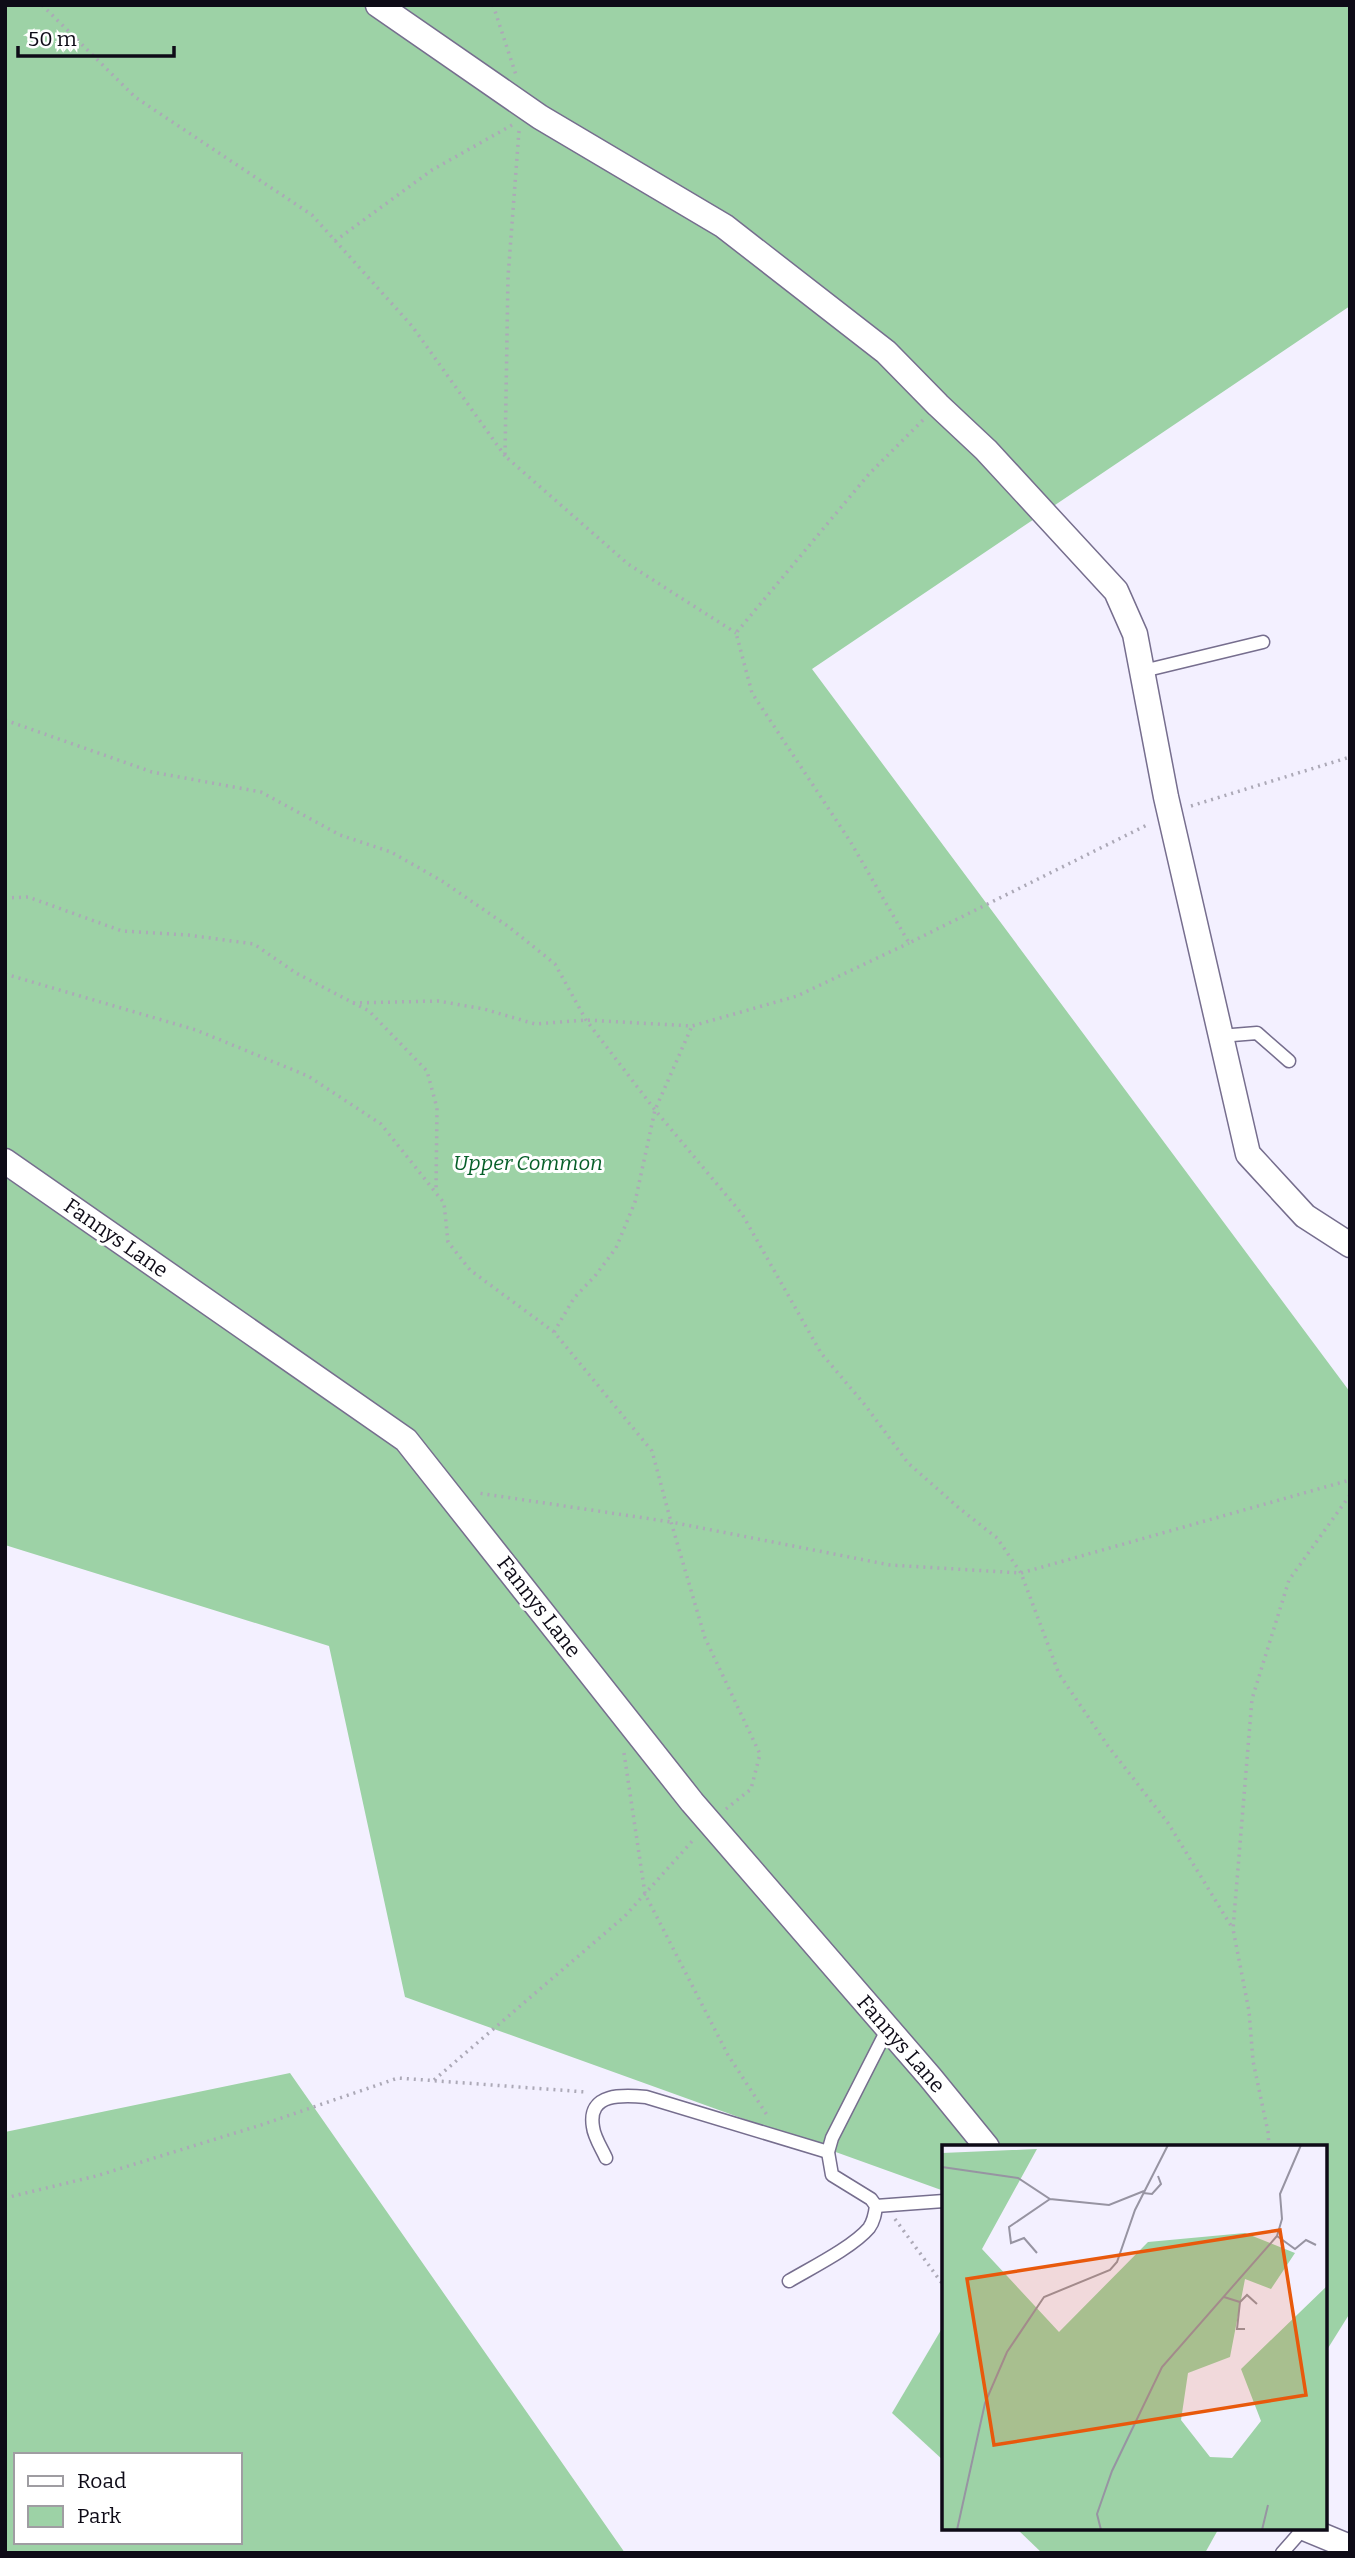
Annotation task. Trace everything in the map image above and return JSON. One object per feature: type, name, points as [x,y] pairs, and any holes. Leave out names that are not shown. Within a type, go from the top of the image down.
[{"type":"street","points":[[378,5],[520,103],[724,226],[886,352],[986,450],[1116,591],[1136,634],[1170,813],[1248,1154],[1305,1216],[1350,1245]]},
{"type":"street","name":"Fannys Lane","points":[[5,1161],[406,1440],[709,1821],[985,2145]]},
{"type":"street","points":[[1309,2530],[1350,2547]]},
{"type":"lane","points":[[1143,671],[1263,642]]},
{"type":"lane","points":[[1220,1036],[1257,1033],[1289,1061]]},
{"type":"lane","points":[[888,2028],[841,2118],[828,2152],[832,2175],[881,2206],[942,2201]]},
{"type":"lane","points":[[606,2158],[593,2127],[593,2112],[604,2099],[619,2094],[646,2097],[828,2152]]},
{"type":"lane","points":[[789,2281],[869,2228],[881,2206]]},
{"type":"lane","points":[[1282,2553],[1302,2530]]},
{"type":"path","points":[[42,5],[135,97],[312,215],[412,326],[505,456],[628,564],[736,634],[752,693],[850,841],[909,943]]},
{"type":"path","points":[[493,5],[514,65],[520,103]]},
{"type":"path","points":[[335,241],[432,170],[519,122],[508,277],[505,456]]},
{"type":"path","points":[[736,634],[869,474],[938,405]]},
{"type":"path","points":[[5,720],[152,772],[261,792],[340,835],[391,852],[442,881],[509,927],[555,964],[586,1020],[655,1110],[743,1214],[821,1353],[865,1405],[908,1463],[997,1538],[1021,1573],[1059,1674],[1108,1746],[1168,1823],[1233,1929]]},
{"type":"path","points":[[353,1003],[438,1002],[484,1009],[536,1024],[586,1020],[692,1026],[797,996],[1170,813],[1350,757]]},
{"type":"path","points":[[5,898],[28,897],[122,931],[188,935],[254,944],[296,973],[369,1012],[427,1071],[437,1108],[436,1193]]},
{"type":"path","points":[[5,974],[196,1030],[308,1076],[381,1124],[444,1203],[448,1242],[470,1270],[554,1332],[652,1451],[705,1638],[760,1754],[751,1789],[709,1821],[625,1916],[434,2080]]},
{"type":"path","points":[[554,1332],[574,1298],[616,1248],[635,1202],[655,1110],[692,1026]]},
{"type":"path","points":[[444,1488],[671,1522],[890,1565],[1021,1573],[1350,1480]]},
{"type":"path","points":[[1269,2145],[1253,2061],[1249,2011],[1233,1929],[1252,1699],[1289,1580],[1350,1495]]},
{"type":"path","points":[[623,1746],[645,1894],[728,2055],[782,2137]]},
{"type":"path","points":[[5,2198],[109,2172],[261,2125],[398,2078],[572,2090],[612,2097]]},
{"type":"path","points":[[881,2206],[942,2284]]},
{"type":"green space","name":"Upper Common","points":[[5,5],[1350,5],[1350,306],[812,669],[1350,1392],[1350,2313],[1327,2350],[1327,2145],[942,2145],[942,2190],[405,1997],[329,1646],[5,1545]]},
{"type":"green space","points":[[290,2073],[625,2553],[5,2553],[5,2132]]},
{"type":"green space","points":[[942,2328],[942,2459],[892,2413]]},
{"type":"green space","points":[[1018,2530],[1218,2530],[1205,2553],[1042,2553]]}]
